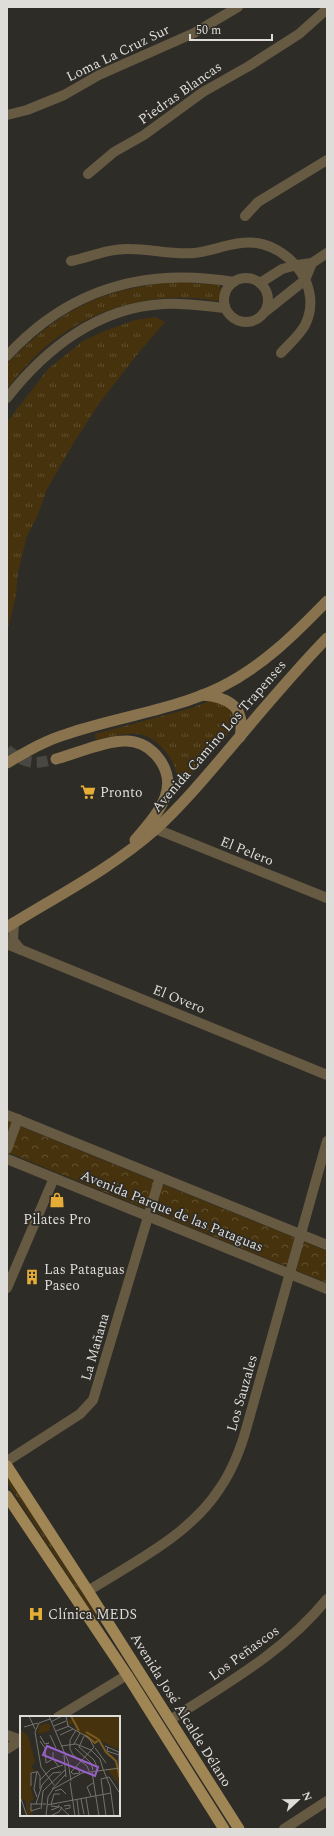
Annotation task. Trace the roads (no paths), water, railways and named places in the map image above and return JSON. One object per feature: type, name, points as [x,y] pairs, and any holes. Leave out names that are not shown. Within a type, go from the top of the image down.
[{"type":"main road","name":"Avenida Camino Los Trapenses","points":[[7,763],[40,745],[65,734],[201,695],[231,682],[265,660],[289,639],[327,601]]},
{"type":"main road","name":"Avenida Camino Los Trapenses","points":[[11,924],[120,856],[156,829],[197,787],[290,678],[327,638]]},
{"type":"main road","points":[[201,695],[225,699],[236,707],[241,721],[240,737]]},
{"type":"main road","points":[[56,759],[124,741],[135,742],[144,746],[160,759],[168,777],[168,789],[166,795],[154,817],[120,856]]},
{"type":"main road","name":"Avenida José Alcalde Délano","points":[[7,1466],[239,1829]]},
{"type":"main road","name":"Avenida José Alcalde Délano","points":[[7,1496],[127,1674],[224,1829]]},
{"type":"street","name":"Loma La Cruz Sur","points":[[7,115],[27,110],[64,95],[99,75],[194,33],[238,7]]},
{"type":"street","name":"Piedras Blancas","points":[[88,174],[114,152],[144,135],[203,92],[250,66],[299,34],[327,9]]},
{"type":"street","points":[[245,216],[258,202],[327,160]]},
{"type":"street","points":[[71,261],[122,249],[186,253],[210,250],[245,242],[272,247],[297,265],[305,280],[310,298],[305,326],[281,352]]},
{"type":"street","points":[[260,283],[282,270],[297,265],[312,263],[327,253]]},
{"type":"street","points":[[234,282],[227,289],[225,295],[225,308],[233,318],[244,323],[257,320],[305,280],[312,263]]},
{"type":"street","points":[[9,350],[70,306],[90,295],[140,280],[175,277],[213,278],[234,282],[249,278],[260,283],[264,288],[268,299],[266,311]]},
{"type":"street","points":[[7,398],[30,371],[56,346],[87,326],[104,318],[139,308],[165,304],[225,308]]},
{"type":"street","name":"El Pelero","points":[[156,829],[327,898]]},
{"type":"street","points":[[11,924],[13,940],[21,950]]},
{"type":"street","name":"El Overo","points":[[7,944],[327,1075]]},
{"type":"street","name":"Avenida Parque de las Pataguas","points":[[7,1115],[327,1245]]},
{"type":"street","points":[[7,1149],[18,1119]]},
{"type":"street","name":"Los Sauzales","points":[[88,1591],[173,1536],[200,1514],[220,1489],[229,1474],[242,1443],[327,1141]]},
{"type":"street","name":"Avenida Parque de las Pataguas","points":[[7,1159],[327,1289]]},
{"type":"street","name":"La Mañana","points":[[7,1461],[80,1414],[93,1400],[147,1216],[160,1177]]},
{"type":"street","points":[[7,1288],[54,1178]]},
{"type":"street","name":"Los Peñascos","points":[[170,1720],[235,1680],[272,1653],[301,1628],[327,1599]]},
{"type":"street","points":[[60,1716],[127,1674]]},
{"type":"street","points":[[7,1734],[20,1740]]},
{"type":"street","points":[[7,1749],[20,1741]]},
{"type":"street","points":[[284,1829],[327,1801]]},
{"type":"tunnel","points":[[7,750],[19,758],[30,762],[41,762],[56,759]]},
{"type":"place","name":"Pronto","points":[[88,792]]},
{"type":"place","name":"Pilates Pro","points":[[57,1200]]},
{"type":"place","name":"Las Pataguas Paseo","points":[[32,1277]]},
{"type":"place","name":"Clínica MEDS","points":[[36,1614]]}]
